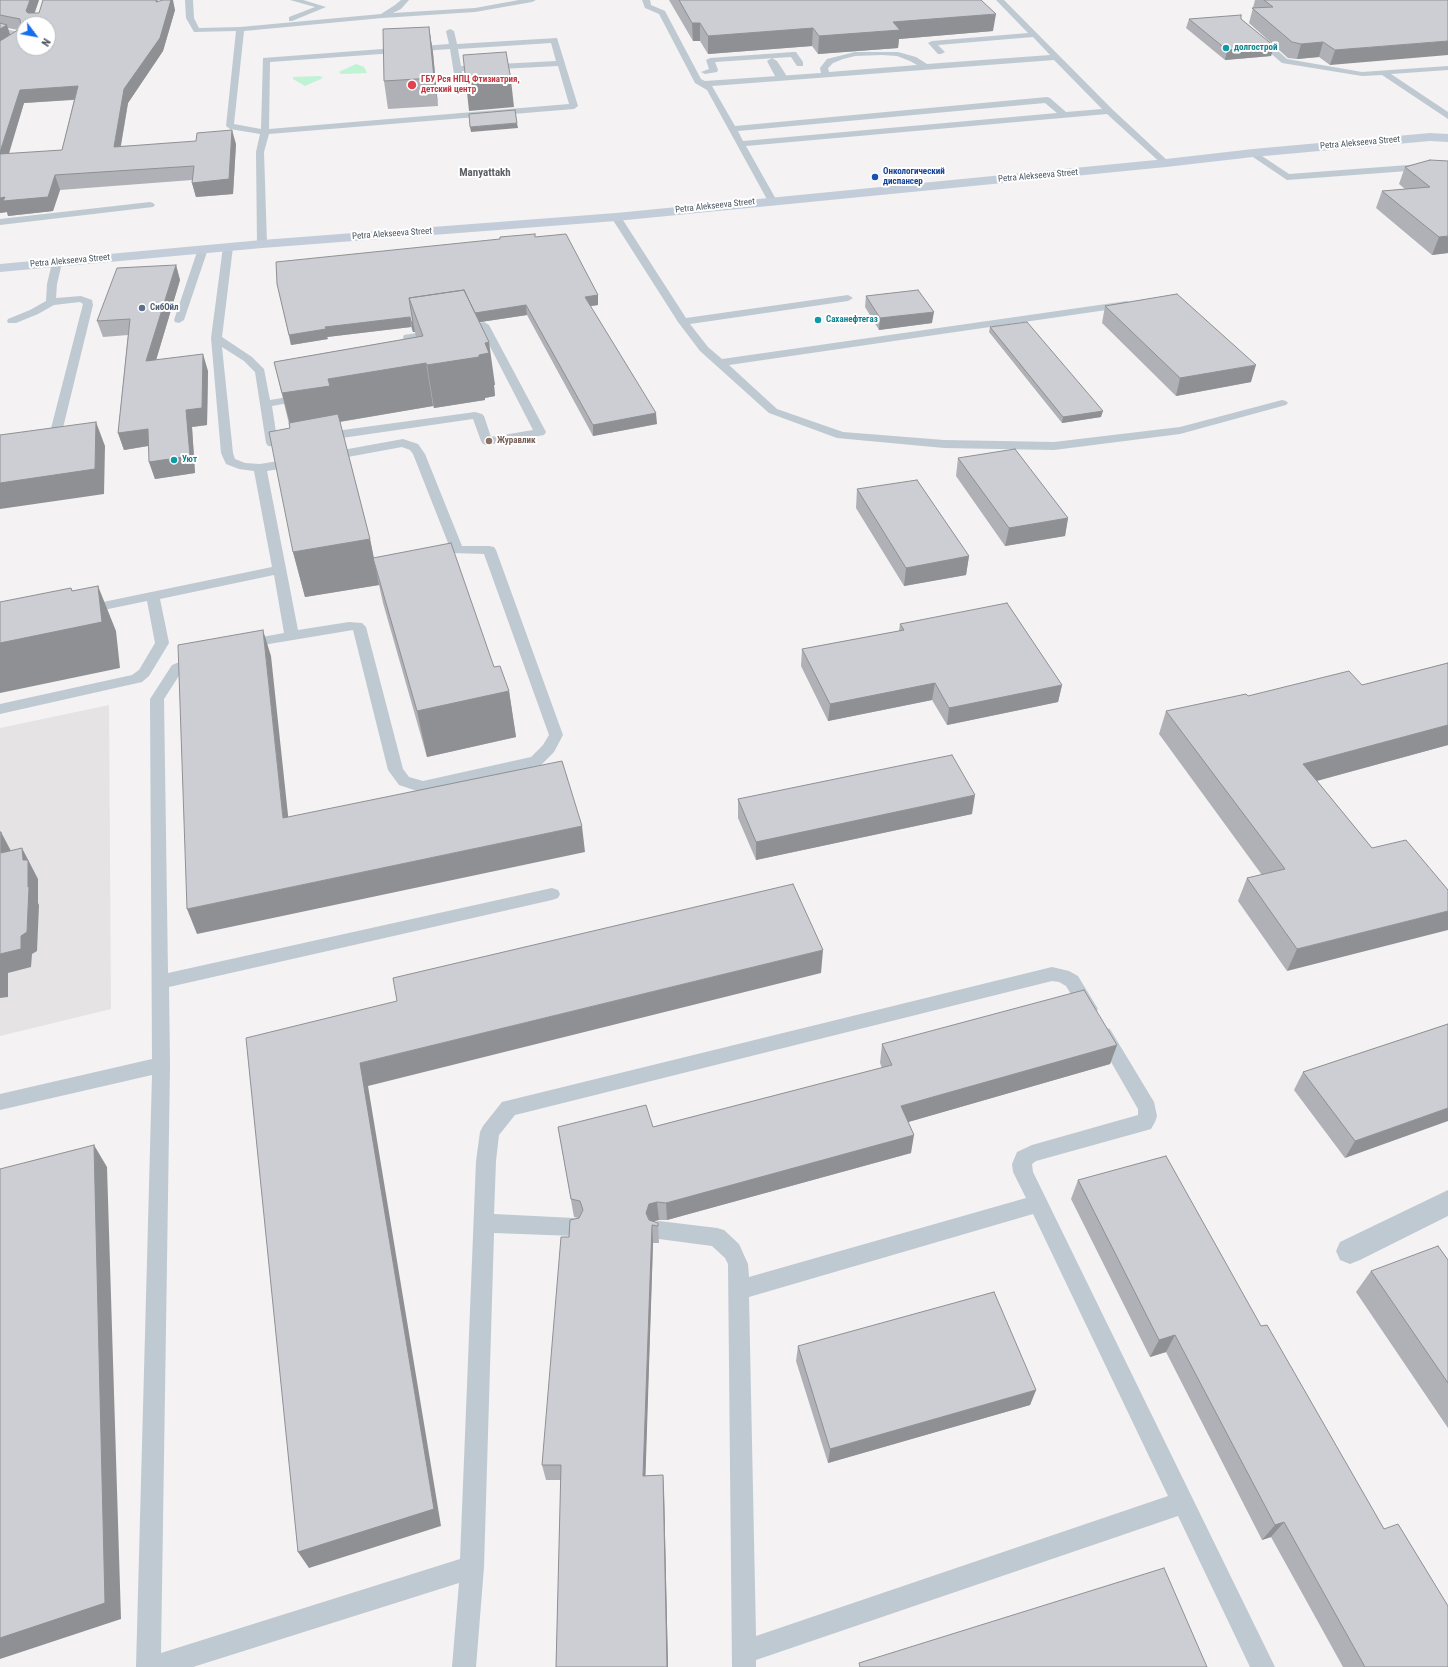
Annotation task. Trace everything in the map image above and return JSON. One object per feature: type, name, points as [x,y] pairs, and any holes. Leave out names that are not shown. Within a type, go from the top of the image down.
[{"type":"street","points":[[0,31],[16,34]]},
{"type":"street","points":[[12,44],[16,41]]},
{"type":"street","points":[[772,61],[782,78]]},
{"type":"street","points":[[1430,137],[1448,135]]},
{"type":"street","name":"Petra Alekseeva Street","points":[[0,268],[262,244],[616,217],[1166,163],[1253,153],[1430,137],[1448,138]]},
{"type":"street","points":[[1350,1251],[1448,1202]]},
{"type":"lane","points":[[189,0],[190,18],[196,30],[240,29],[382,16],[475,10],[532,0]]},
{"type":"lane","points":[[273,26],[322,7],[294,0]]},
{"type":"lane","points":[[382,16],[398,7],[405,0]]},
{"type":"lane","points":[[646,0],[648,6],[662,13],[664,16],[698,81],[710,88],[772,201]]},
{"type":"lane","points":[[1000,0],[1109,111],[1166,163]]},
{"type":"lane","points":[[664,16],[675,18]]},
{"type":"lane","points":[[240,29],[230,126],[264,132],[574,106],[554,40],[266,60],[264,132],[260,152],[262,244]]},
{"type":"lane","points":[[1249,30],[1285,61],[1362,74],[1448,68]]},
{"type":"lane","points":[[450,31],[459,80]]},
{"type":"lane","points":[[941,52],[932,43],[1035,35]]},
{"type":"lane","points":[[714,84],[704,70],[714,70],[710,60],[793,54],[800,64]]},
{"type":"lane","points":[[825,75],[824,68],[830,61],[855,54],[898,54],[913,59],[925,67]]},
{"type":"lane","points":[[704,84],[1056,57]]},
{"type":"lane","points":[[458,69],[560,63]]},
{"type":"lane","points":[[1384,73],[1448,116]]},
{"type":"lane","points":[[733,129],[1047,100],[1064,115]]},
{"type":"lane","points":[[740,144],[1109,111]]},
{"type":"lane","points":[[1253,153],[1287,177],[1448,165]]},
{"type":"lane","points":[[0,222],[150,205]]},
{"type":"lane","points":[[616,217],[683,322],[704,349],[773,411],[841,435],[944,444],[1054,446],[1180,430],[1282,403]]},
{"type":"lane","points":[[228,247],[216,338],[226,453],[230,461],[243,466],[260,468],[403,444],[414,447],[419,454],[457,550],[488,550],[556,735],[549,748],[536,761],[423,787],[404,781],[396,770],[361,630],[357,626],[349,626],[231,647]]},
{"type":"lane","points":[[178,320],[203,249]]},
{"type":"lane","points":[[51,302],[57,262]]},
{"type":"lane","points":[[683,322],[848,298]]},
{"type":"lane","points":[[12,321],[34,312],[51,302],[80,299],[88,302],[55,436]]},
{"type":"lane","points":[[720,363],[1140,302]]},
{"type":"lane","points":[[308,439],[472,415],[478,416],[487,441],[540,432],[484,325],[408,337],[415,370]]},
{"type":"lane","points":[[216,338],[248,359],[260,372],[272,443],[277,444],[292,442]]},
{"type":"lane","points":[[265,404],[318,394]]},
{"type":"lane","points":[[260,468],[292,636]]},
{"type":"lane","points":[[69,613],[279,570]]},
{"type":"lane","points":[[0,709],[137,678],[144,673],[162,643],[153,597]]},
{"type":"lane","points":[[148,1667],[161,1065],[156,714],[157,699],[176,668],[214,654]]},
{"type":"lane","points":[[160,982],[552,894]]},
{"type":"lane","points":[[464,1667],[472,1567],[486,1161],[490,1132],[509,1108],[1052,974],[1063,976],[1072,981],[1147,1108],[1148,1116],[1144,1123],[1032,1154],[1024,1158],[1022,1164],[1023,1172],[1263,1667]]},
{"type":"lane","points":[[0,1102],[161,1065]]},
{"type":"lane","points":[[739,1290],[1038,1204]]},
{"type":"lane","points":[[483,1223],[574,1228]]},
{"type":"lane","points":[[660,1230],[718,1237],[732,1251],[738,1264],[744,1660],[1183,1503]]},
{"type":"lane","points":[[154,1667],[472,1567]]},
{"type":"shaded area","points":[[109,705],[111,1009],[0,1036],[0,728]]},
{"type":"green space","points":[[356,64],[364,67],[367,73],[341,74],[339,72]]},
{"type":"green space","points":[[320,76],[323,78],[305,86],[293,79],[293,77]]},
{"type":"building","points":[[0,0],[30,0],[26,11],[28,13],[39,13],[43,0],[156,0],[156,2],[171,0],[160,38],[124,89],[114,147],[196,141],[197,133],[232,130],[229,179],[192,183],[194,166],[55,175],[48,197],[3,201],[5,197],[0,198],[0,154],[62,150],[78,86],[20,90],[0,152],[0,41],[16,31],[16,56],[56,56],[56,16],[16,16],[16,18],[0,15]]},
{"type":"building","points":[[679,0],[981,0],[996,14],[893,22],[900,30],[819,36],[813,28],[708,36],[700,23],[692,23]]},
{"type":"building","points":[[1264,0],[1448,0],[1448,41],[1335,50],[1323,42],[1301,44],[1292,42],[1252,8],[1273,7]]},
{"type":"building","points":[[1241,15],[1241,19],[1274,46],[1227,50],[1189,19]]},
{"type":"building","points":[[0,23],[7,25],[0,29]]},
{"type":"building","points":[[429,27],[434,78],[384,81],[383,29]]},
{"type":"building","points":[[506,52],[511,80],[466,83],[463,55]]},
{"type":"building","points":[[515,110],[517,123],[470,127],[469,114]]},
{"type":"building","points":[[1430,160],[1448,161],[1448,236],[1439,237],[1382,191],[1430,187],[1405,167]]},
{"type":"building","points":[[535,234],[535,237],[566,234],[598,295],[585,297],[656,413],[593,425],[526,305],[475,313],[464,290],[409,298],[413,322],[411,322],[410,317],[325,327],[326,329],[289,335],[277,284],[276,262],[500,239],[500,237]]},
{"type":"building","points":[[176,265],[146,361],[203,354],[202,408],[186,410],[190,456],[149,462],[148,429],[118,433],[130,319],[97,321],[117,268]]},
{"type":"building","points":[[464,290],[489,342],[485,343],[489,353],[479,355],[479,357],[427,365],[426,363],[328,379],[330,386],[282,393],[274,362],[423,336],[409,298]]},
{"type":"building","points":[[918,290],[934,312],[880,318],[866,296]]},
{"type":"building","points":[[1177,294],[1256,365],[1180,378],[1105,306]]},
{"type":"building","points":[[1027,322],[1103,411],[1063,417],[990,327]]},
{"type":"building","points":[[338,414],[370,539],[293,552],[269,432],[290,428],[289,423]]},
{"type":"building","points":[[96,422],[95,469],[0,483],[0,435]]},
{"type":"building","points":[[1015,449],[1068,518],[1009,528],[958,458]]},
{"type":"building","points":[[917,480],[969,556],[906,568],[857,489]]},
{"type":"building","points":[[451,543],[494,667],[500,666],[509,691],[417,711],[373,558]]},
{"type":"building","points":[[98,586],[102,622],[0,643],[0,602],[71,588],[72,591]]},
{"type":"building","points":[[1007,603],[1062,685],[949,708],[935,683],[830,704],[802,649],[904,630],[900,624]]},
{"type":"building","points":[[263,630],[283,818],[562,761],[582,826],[187,909],[178,645]]},
{"type":"building","points":[[1448,663],[1448,725],[1303,764],[1372,848],[1406,840],[1448,890],[1448,911],[1297,949],[1247,878],[1285,869],[1166,711],[1246,694],[1248,696],[1349,671],[1362,685]]},
{"type":"building","points":[[952,755],[975,795],[756,842],[738,799]]},
{"type":"building","points":[[0,832],[1,853],[22,848],[23,860],[28,860],[29,887],[27,932],[21,936],[21,949],[0,954]]},
{"type":"building","points":[[793,884],[823,950],[360,1063],[434,1509],[298,1552],[246,1038],[397,1001],[393,978]]},
{"type":"building","points":[[1084,990],[1117,1045],[901,1106],[914,1135],[666,1203],[657,1202],[649,1204],[646,1213],[649,1220],[658,1223],[658,1226],[652,1225],[643,1476],[663,1475],[667,1667],[556,1667],[561,1465],[542,1465],[561,1237],[569,1237],[570,1220],[579,1218],[583,1210],[580,1201],[571,1199],[558,1127],[646,1105],[653,1127],[892,1065],[882,1044]]},
{"type":"building","points":[[1448,1024],[1448,1108],[1355,1141],[1303,1072]]},
{"type":"building","points":[[94,1145],[105,1603],[0,1638],[0,1169]]},
{"type":"building","points":[[1166,1156],[1261,1326],[1267,1325],[1384,1529],[1398,1524],[1448,1606],[1448,1667],[1365,1667],[1284,1522],[1275,1525],[1175,1335],[1159,1340],[1078,1180]]},
{"type":"building","points":[[1438,1246],[1448,1260],[1448,1383],[1371,1271]]},
{"type":"building","points":[[994,1292],[1036,1390],[830,1449],[798,1346]]},
{"type":"building","points":[[1164,1568],[1207,1667],[860,1667],[859,1663]]},
{"type":"place","name":"долгострой","points":[[1226,48]]},
{"type":"place","name":"ГБУ Рся НПЦ Фтизиатрия, детский центр","points":[[412,85]]},
{"type":"place","name":"Онкологический диспансер","points":[[875,177]]},
{"type":"place","name":"СибОйл","points":[[142,308]]},
{"type":"place","name":"Саханефтегаз","points":[[818,320]]},
{"type":"place","name":"Журавлик","points":[[489,441]]},
{"type":"place","name":"Уют","points":[[174,460]]},
{"type":"district","name":"Manyattakh","points":[[485,173]]}]
